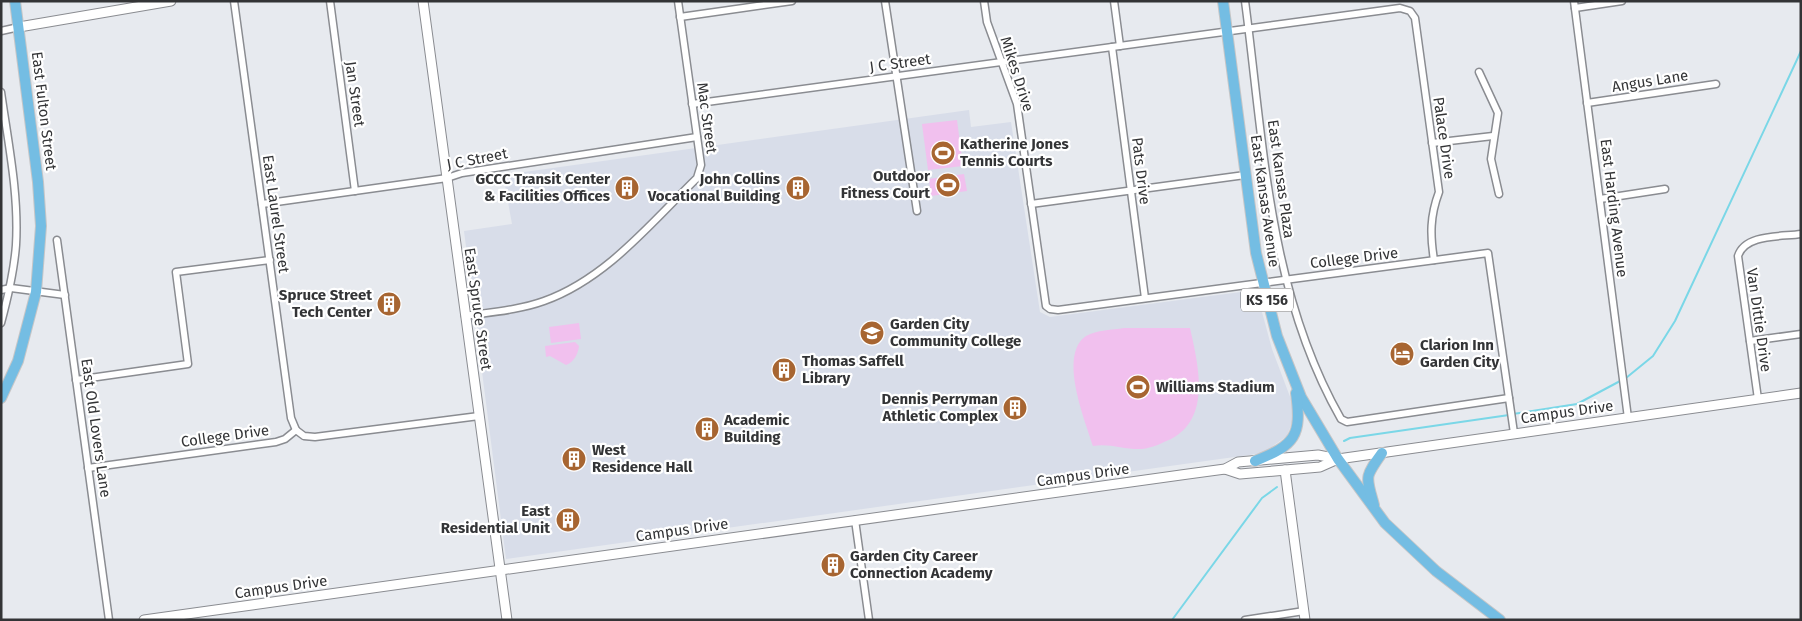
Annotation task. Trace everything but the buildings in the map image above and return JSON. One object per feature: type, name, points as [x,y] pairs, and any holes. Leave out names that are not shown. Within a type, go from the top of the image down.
[{"type":"main road","name":"East Fulton Street","points":[[1,398],[18,362],[36,292],[40,226],[38,182],[15,1]]},
{"type":"main road","points":[[18,27],[130,5],[171,1]]},
{"type":"main road","name":"East Spruce Street","points":[[423,1],[507,620]]},
{"type":"main road","name":"East Kansas Avenue","points":[[1222,1],[1245,175],[1262,283],[1278,336],[1301,397],[1338,459],[1385,523],[1436,571],[1499,619]]},
{"type":"main road","points":[[1255,461],[1284,447],[1293,438],[1300,419],[1295,382]]},
{"type":"main road","name":"Campus Drive","points":[[1224,469],[1240,474],[1320,467],[1338,459],[1382,453],[1513,429],[1628,418],[1801,393]]},
{"type":"main road","points":[[1376,510],[1367,484],[1367,474],[1382,453]]},
{"type":"main road","name":"Campus Drive","points":[[144,620],[1224,469],[1238,462],[1318,455],[1338,459]]},
{"type":"main road","points":[[1285,470],[1305,615]]},
{"type":"street","name":"East Laurel Street","points":[[234,1],[291,418],[296,430]]},
{"type":"street","name":"Jan Street","points":[[330,1],[355,191]]},
{"type":"street","name":"Mac Street","points":[[465,316],[530,306],[568,291],[603,268],[697,178],[701,166],[678,1]]},
{"type":"street","points":[[680,17],[792,1]]},
{"type":"street","points":[[885,1],[918,211]]},
{"type":"street","name":"Mikes Drive","points":[[984,1],[987,22],[1017,104],[1044,304]]},
{"type":"street","points":[[1114,1],[1120,46],[1249,30]]},
{"type":"street","name":"East Kansas Plaza","points":[[1245,1],[1275,232],[1285,280],[1300,333],[1341,419],[1347,422],[1509,398]]},
{"type":"street","points":[[1574,5],[1622,1]]},
{"type":"street","name":"East Harding Avenue","points":[[1574,5],[1628,418]]},
{"type":"street","name":"Palace Drive","points":[[1249,30],[1400,8],[1410,11],[1416,18],[1439,192],[1431,218],[1430,235],[1434,260]]},
{"type":"street","points":[[1,31],[18,27]]},
{"type":"street","name":"J C Street","points":[[692,104],[1120,46]]},
{"type":"street","name":"Pats Drive","points":[[1112,48],[1145,298]]},
{"type":"street","points":[[1479,72],[1498,113],[1491,159],[1499,194]]},
{"type":"street","name":"Angus Lane","points":[[1588,103],[1716,84]]},
{"type":"street","points":[[1,92],[13,183],[16,243],[11,288],[1,323]]},
{"type":"street","points":[[1432,144],[1493,136]]},
{"type":"street","name":"J C Street","points":[[262,204],[447,178],[462,173],[697,138]]},
{"type":"street","points":[[1031,204],[1245,175]]},
{"type":"street","points":[[1600,199],[1665,188]]},
{"type":"street","name":"Van Dittie Drive","points":[[1758,399],[1738,256],[1740,249],[1749,241],[1801,234]]},
{"type":"street","name":"East Old Lovers Lane","points":[[57,240],[109,620]]},
{"type":"street","name":"College Drive","points":[[1044,304],[1050,309],[1058,310],[1488,253],[1513,429]]},
{"type":"street","points":[[76,380],[188,364],[176,272],[270,260]]},
{"type":"street","points":[[1,290],[11,288],[65,295]]},
{"type":"street","points":[[1750,341],[1801,334]]},
{"type":"street","points":[[296,430],[304,436],[315,437],[479,416]]},
{"type":"street","name":"College Drive","points":[[88,468],[276,442],[285,439],[296,430]]},
{"type":"street","points":[[856,520],[869,620]]},
{"type":"street","points":[[1245,620],[1305,615]]},
{"type":"shaded area","name":"Garden City Community College","points":[[969,110],[971,127],[1011,122],[1040,312],[1050,317],[1256,290],[1272,349],[1295,414],[1287,436],[1263,453],[506,559],[464,231],[512,224],[503,175]]},
{"type":"shaded area","name":"Katherine Jones Tennis Courts","points":[[957,120],[963,166],[928,170],[922,124]]},
{"type":"shaded area","name":"Outdoor Fitness Court","points":[[964,174],[967,191],[931,196],[929,179]]},
{"type":"shaded area","points":[[579,323],[581,339],[551,343],[549,327]]},
{"type":"shaded area","name":"Williams Stadium","points":[[1124,328],[1190,328],[1198,373],[1199,389],[1197,404],[1192,418],[1184,430],[1171,439],[1157,445],[1136,449],[1105,445],[1093,446],[1076,388],[1074,358],[1078,345],[1086,336],[1100,331]]},
{"type":"shaded area","points":[[575,342],[579,346],[578,352],[569,364],[566,365],[550,356],[546,357],[545,346]]},
{"type":"waterway","points":[[1626,378],[1653,356],[1675,321],[1801,51]]},
{"type":"waterway","points":[[1513,414],[1577,404],[1622,380]]},
{"type":"waterway","points":[[1344,441],[1350,438],[1509,415]]},
{"type":"waterway","points":[[1172,620],[1262,498],[1277,487]]},
{"type":"place","name":"Katherine Jones Tennis Courts","points":[[943,153]]},
{"type":"place","name":"Outdoor Fitness Court","points":[[948,185]]},
{"type":"place","name":"GCCC Transit Center & Facilities Offices","points":[[627,188]]},
{"type":"place","name":"John Collins Vocational Building","points":[[798,188]]},
{"type":"place","name":"Spruce Street Tech Center","points":[[389,304]]},
{"type":"place","name":"Garden City Community College","points":[[872,333]]},
{"type":"place","name":"Clarion Inn Garden City","points":[[1402,354]]},
{"type":"place","name":"Thomas Saffell Library","points":[[784,370]]},
{"type":"place","name":"Williams Stadium","points":[[1138,387]]},
{"type":"place","name":"Dennis Perryman Athletic Complex","points":[[1015,408]]},
{"type":"place","name":"Academic Building","points":[[707,429]]},
{"type":"place","name":"West Residence Hall","points":[[574,459]]},
{"type":"place","name":"East Residential Unit","points":[[568,520]]},
{"type":"place","name":"Garden City Career Connection Academy","points":[[833,565]]}]
